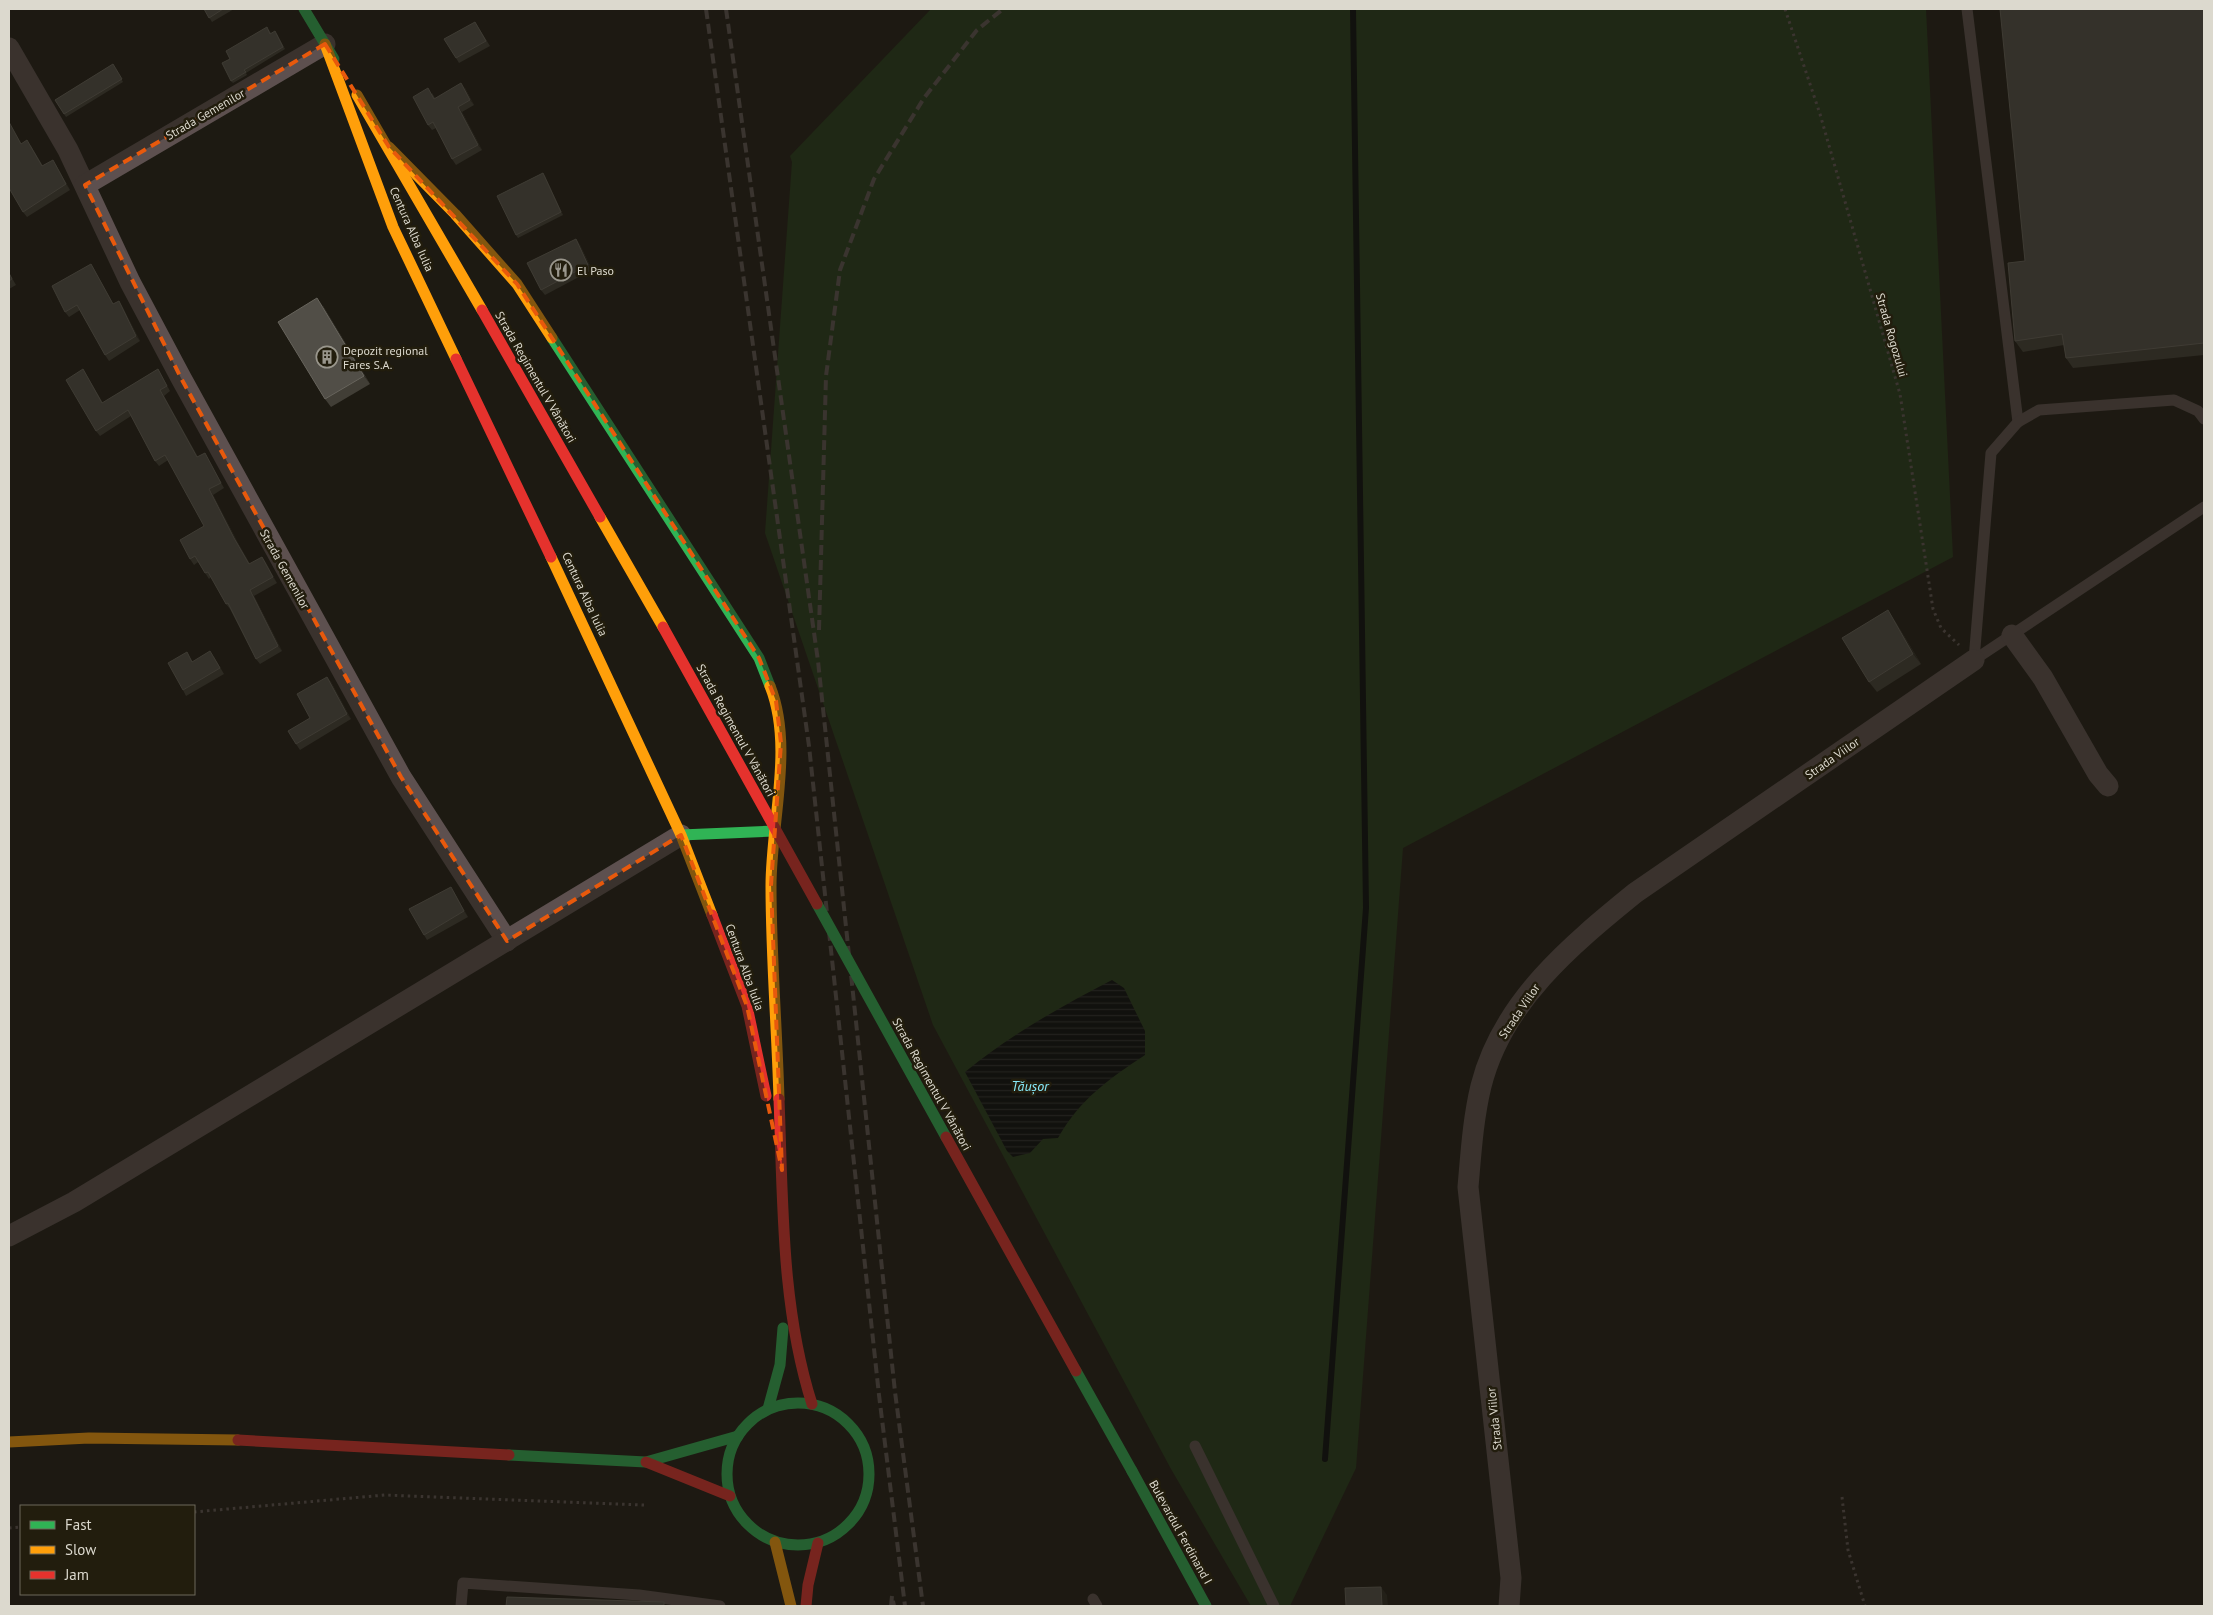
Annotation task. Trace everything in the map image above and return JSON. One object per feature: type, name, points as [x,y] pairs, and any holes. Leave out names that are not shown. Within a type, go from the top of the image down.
[{"type":"main road","name":"Strada Regimentul V Vânători","points":[[304,9],[389,147],[663,627],[1132,1471]]},
{"type":"main road","name":"Centura Alba Iulia","points":[[325,44],[393,227],[609,677],[681,835],[747,1006],[782,1170]]},
{"type":"main road","name":"Centura Alba Iulia","points":[[389,147],[454,214],[517,284],[758,658],[776,701],[781,743],[770,885],[782,1170],[788,1281],[800,1366],[812,1404]]},
{"type":"main road","points":[[681,835],[773,831]]},
{"type":"main road","name":"Centura Alba Iulia","points":[[768,1409],[780,1365],[788,1281]]},
{"type":"main road","points":[[790,1403],[812,1404],[834,1412],[852,1427],[864,1447],[869,1471],[866,1494],[856,1516],[839,1532],[818,1543],[796,1546],[775,1542],[755,1531],[740,1516],[730,1496],[727,1476],[728,1462],[738,1436],[751,1420],[768,1409],[790,1403]]},
{"type":"main road","points":[[9,1442],[80,1438],[213,1439],[646,1462],[738,1436]]},
{"type":"main road","points":[[646,1462],[730,1496]]},
{"type":"main road","name":"Bulevardul Ferdinand I","points":[[1132,1471],[1206,1606]]},
{"type":"main road","points":[[775,1542],[787,1583],[791,1606]]},
{"type":"main road","points":[[806,1606],[808,1585],[818,1543]]},
{"type":"street","name":"Strada Gemenilor","points":[[85,185],[325,44]]},
{"type":"street","name":"Strada Gemenilor","points":[[9,48],[68,150],[130,282],[181,378],[387,752],[507,941]]},
{"type":"street","points":[[2012,635],[2043,678],[2098,774],[2108,786]]},
{"type":"street","name":"Strada Viilor","points":[[1509,1606],[1512,1578],[1468,1187],[1472,1135],[1482,1084],[1498,1039],[1529,990],[1583,936],[1635,894],[1974,660]]},
{"type":"street","points":[[9,1236],[74,1202],[681,835]]},
{"type":"lane","points":[[1967,9],[2018,422]]},
{"type":"lane","points":[[1974,660],[1991,453],[2018,422],[2039,410],[2174,400],[2198,411],[2204,419]]},
{"type":"lane","points":[[1974,660],[2204,507]]},
{"type":"lane","points":[[1195,1446],[1274,1606]]},
{"type":"lane","points":[[460,1606],[463,1583],[640,1595],[720,1606]]},
{"type":"path","name":"Strada Rogozului","points":[[1785,9],[1820,114],[1900,394],[1933,609],[1941,628],[1974,660]]},
{"type":"path","points":[[195,1512],[385,1495],[644,1506]]},
{"type":"path","points":[[1842,1497],[1848,1550],[1865,1606]]},
{"type":"highlighted area","points":[[325,44],[389,147],[517,284],[759,658],[776,701],[781,743],[771,885],[782,1170],[747,1006],[681,835],[507,941],[401,777],[181,378],[85,185]]},
{"type":"green space","points":[[931,9],[1926,9],[1953,557],[1403,848],[1356,1468],[1290,1606],[1251,1606],[1171,1469],[933,1025],[765,533],[792,162],[790,156]]},
{"type":"water","name":"Tăușor","points":[[1112,980],[1124,988],[1145,1031],[1145,1055],[1096,1091],[1076,1112],[1058,1138],[1043,1139],[1030,1153],[1013,1157],[1007,1151],[965,1072],[1036,1022]]},
{"type":"building","points":[[204,9],[223,9],[209,18]]},
{"type":"building","points":[[2000,9],[2204,9],[2204,343],[2066,358],[2062,334],[2015,341],[2008,263],[2025,261]]},
{"type":"building","points":[[475,22],[486,41],[456,58],[444,39]]},
{"type":"building","points":[[267,27],[270,34],[275,31],[283,47],[244,70],[246,72],[231,81],[222,63],[230,59],[226,51]]},
{"type":"building","points":[[113,64],[122,79],[64,114],[55,100]]},
{"type":"building","points":[[461,83],[470,100],[458,107],[478,145],[452,159],[433,122],[428,125],[413,97],[428,88],[434,99]]},
{"type":"building","points":[[9,122],[21,144],[27,140],[42,166],[53,160],[66,184],[23,212],[9,188]]},
{"type":"building","points":[[543,173],[561,212],[516,235],[497,196]]},
{"type":"building","name":"El Paso","points":[[576,239],[588,265],[541,290],[527,263]]},
{"type":"building","points":[[91,264],[113,304],[119,301],[136,336],[105,355],[77,305],[65,312],[52,286]]},
{"type":"building","name":"Depozit regional Fares S.A.","points":[[317,298],[364,376],[325,399],[278,322]]},
{"type":"building","points":[[83,369],[102,403],[158,369],[167,386],[160,390],[197,457],[205,453],[221,483],[209,489],[234,538],[249,564],[262,557],[273,577],[250,590],[278,646],[256,659],[228,603],[226,604],[208,572],[205,573],[195,556],[190,559],[180,540],[204,526],[165,455],[155,461],[128,410],[96,431],[66,380]]},
{"type":"building","points":[[1888,610],[1913,654],[1869,682],[1842,638]]},
{"type":"building","points":[[210,651],[220,668],[183,690],[168,663],[187,652],[192,662]]},
{"type":"building","points":[[327,677],[347,714],[296,744],[288,731],[310,718],[297,694]]},
{"type":"building","points":[[451,887],[464,911],[424,935],[409,909]]},
{"type":"building","points":[[1381,1587],[1382,1606],[1346,1606],[1345,1588]]},
{"type":"building","points":[[507,1597],[664,1602],[664,1606],[506,1606]]},
{"type":"waterway","points":[[1325,1459],[1366,908],[1353,9]]},
{"type":"railway","points":[[706,9],[809,746],[879,1395],[905,1606]]},
{"type":"railway","points":[[726,9],[818,661],[895,1392],[923,1606]]},
{"type":"railway","points":[[819,630],[826,376],[840,270],[874,179],[924,98],[977,30],[1003,9]]},
{"type":"railway","points":[[891,1606],[892,1596],[894,1606]]},
{"type":"traffic: fast","points":[[304,9],[334,59]]},
{"type":"traffic: fast","points":[[552,338],[759,658],[770,686]]},
{"type":"traffic: fast","points":[[681,835],[773,831]]},
{"type":"traffic: fast","points":[[817,904],[946,1137]]},
{"type":"traffic: fast","points":[[768,1409],[780,1365],[783,1328]]},
{"type":"traffic: fast","points":[[1076,1371],[1132,1471]]},
{"type":"traffic: fast","points":[[798,1403],[812,1404],[825,1409],[837,1415],[848,1424],[857,1435],[863,1447],[868,1460],[869,1474],[868,1488],[863,1501],[857,1513],[848,1524],[837,1533],[825,1539],[812,1544],[798,1545],[784,1544],[771,1539],[759,1533],[748,1524],[739,1513],[733,1501],[728,1488],[727,1474],[728,1460],[733,1447],[739,1435],[748,1424],[759,1415],[771,1409],[784,1404],[798,1403]]},
{"type":"traffic: fast","points":[[509,1455],[646,1462],[738,1436]]},
{"type":"traffic: fast","points":[[1132,1471],[1206,1606]]},
{"type":"traffic: slow","points":[[325,44],[393,227],[456,359]]},
{"type":"traffic: slow","points":[[357,95],[482,310]]},
{"type":"traffic: slow","points":[[389,147],[455,214],[517,284],[552,338]]},
{"type":"traffic: slow","points":[[600,517],[663,627]]},
{"type":"traffic: slow","points":[[551,557],[681,835],[712,915]]},
{"type":"traffic: slow","points":[[770,686],[777,709],[781,759],[771,886],[779,1099]]},
{"type":"traffic: slow","points":[[9,1442],[89,1438],[238,1440]]},
{"type":"traffic: slow","points":[[775,1542],[791,1606]]},
{"type":"traffic: jam","points":[[482,310],[600,517]]},
{"type":"traffic: jam","points":[[456,359],[551,557]]},
{"type":"traffic: jam","points":[[663,627],[817,904]]},
{"type":"traffic: jam","points":[[712,915],[747,1006],[766,1096]]},
{"type":"traffic: jam","points":[[779,1099],[783,1215],[789,1292],[794,1330],[812,1404]]},
{"type":"traffic: jam","points":[[946,1137],[1076,1371]]},
{"type":"traffic: jam","points":[[238,1440],[509,1455]]},
{"type":"traffic: jam","points":[[646,1462],[730,1496]]},
{"type":"traffic: jam","points":[[806,1606],[808,1585],[818,1543]]},
{"type":"place","name":"El Paso","points":[[561,270]]},
{"type":"place","name":"Depozit regional Fares S.A.","points":[[327,357]]}]
